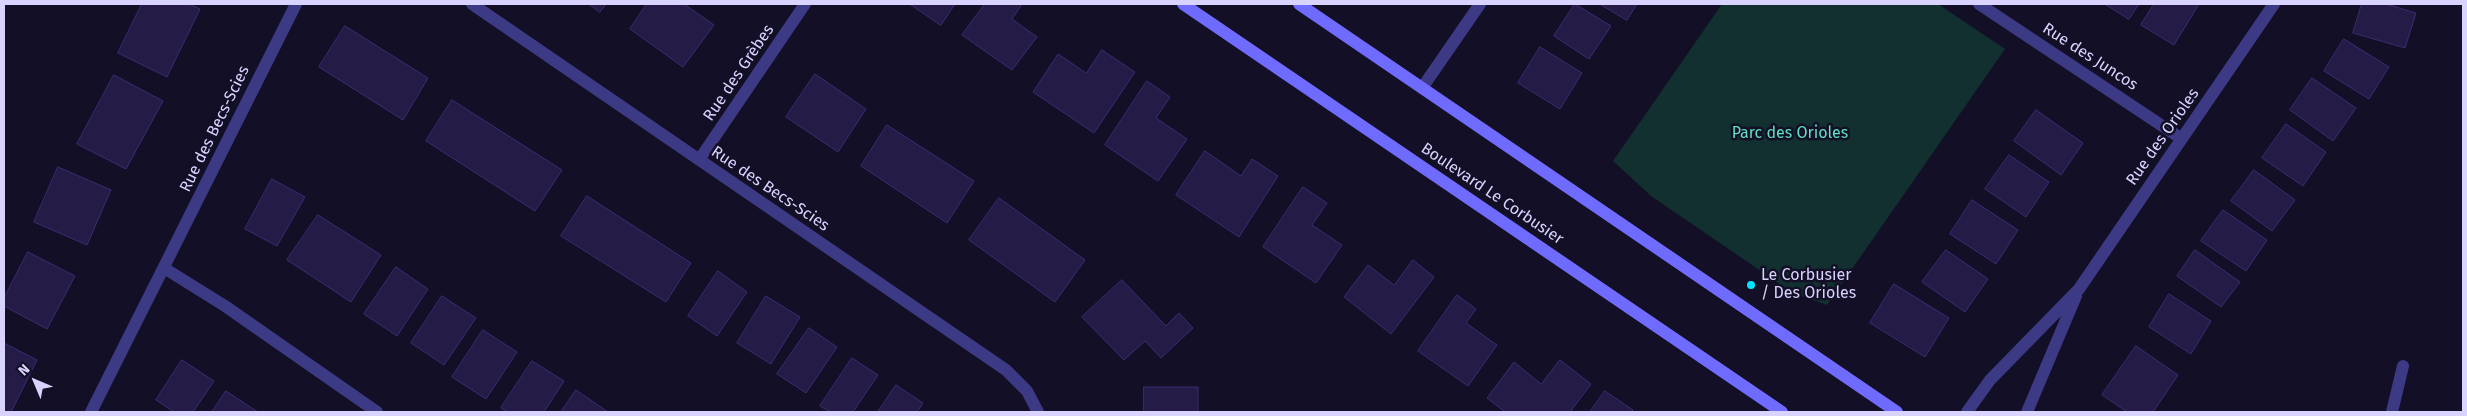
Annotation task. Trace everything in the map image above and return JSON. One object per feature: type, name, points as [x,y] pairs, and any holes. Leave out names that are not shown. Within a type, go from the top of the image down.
[{"type":"street","name":"Rue des Becs-Scies","points":[[91,412],[296,4]]},
{"type":"street","name":"Rue des Becs-Scies","points":[[472,4],[1006,370],[1027,391],[1038,412]]},
{"type":"street","name":"Rue des Grèbes","points":[[699,160],[805,4]]},
{"type":"street","name":"Boulevard Le Corbusier","points":[[1183,4],[1782,412]]},
{"type":"street","points":[[1299,4],[1897,412]]},
{"type":"street","points":[[1422,88],[1480,4]]},
{"type":"street","name":"Rue des Juncos","points":[[1978,4],[2182,139]]},
{"type":"street","name":"Rue des Orioles","points":[[1967,412],[1990,380],[2079,289],[2274,4]]},
{"type":"street","points":[[164,268],[224,306],[377,412]]},
{"type":"street","name":"Rue des Orioles","points":[[2027,412],[2079,289]]},
{"type":"street","points":[[2392,412],[2403,366]]},
{"type":"green space","name":"Parc des Orioles","points":[[1722,4],[1938,4],[2005,49],[1827,305],[1793,293],[1651,196],[1613,161]]},
{"type":"building","points":[[142,4],[189,4],[200,9],[167,77],[118,53]]},
{"type":"building","points":[[589,4],[606,4],[600,12]]},
{"type":"building","points":[[647,4],[684,4],[714,25],[683,67],[630,29]]},
{"type":"building","points":[[910,4],[955,4],[941,25]]},
{"type":"building","points":[[985,4],[1022,4],[1012,19],[1037,37],[1012,70],[962,35]]},
{"type":"building","points":[[1575,4],[1611,26],[1589,59],[1554,36]]},
{"type":"building","points":[[1600,4],[1637,4],[1627,20]]},
{"type":"building","points":[[2105,4],[2139,4],[2129,19]]},
{"type":"building","points":[[2154,4],[2199,4],[2174,45],[2141,25]]},
{"type":"building","points":[[2362,4],[2386,4],[2416,13],[2405,48],[2353,33]]},
{"type":"building","points":[[345,26],[428,78],[403,120],[319,67]]},
{"type":"building","points":[[2344,39],[2389,67],[2369,99],[2324,71]]},
{"type":"building","points":[[1540,47],[1582,73],[1560,109],[1518,83]]},
{"type":"building","points":[[1102,50],[1135,72],[1094,133],[1033,92],[1058,54],[1086,73]]},
{"type":"building","points":[[815,74],[866,109],[838,152],[786,117]]},
{"type":"building","points":[[114,75],[163,101],[126,169],[77,144]]},
{"type":"building","points":[[2312,78],[2356,108],[2333,141],[2290,110]]},
{"type":"building","points":[[1147,81],[1170,97],[1156,118],[1187,139],[1158,181],[1105,145]]},
{"type":"building","points":[[452,100],[562,170],[535,211],[426,141]]},
{"type":"building","points":[[2036,110],[2083,143],[2061,175],[2014,141]]},
{"type":"building","points":[[2286,124],[2326,152],[2303,186],[2262,158]]},
{"type":"building","points":[[887,125],[974,181],[947,223],[861,166]]},
{"type":"building","points":[[1205,151],[1241,176],[1252,159],[1278,176],[1239,237],[1176,195]]},
{"type":"building","points":[[2009,155],[2049,182],[2026,217],[1985,189]]},
{"type":"building","points":[[58,167],[111,190],[87,245],[34,222]]},
{"type":"building","points":[[2254,170],[2295,200],[2272,231],[2231,201]]},
{"type":"building","points":[[272,179],[305,197],[277,246],[245,229]]},
{"type":"building","points":[[1303,187],[1327,203],[1312,225],[1342,245],[1316,283],[1263,247]]},
{"type":"building","points":[[587,196],[691,263],[666,302],[561,236]]},
{"type":"building","points":[[999,198],[1085,260],[1055,302],[969,240]]},
{"type":"building","points":[[1972,200],[2018,230],[1996,264],[1950,234]]},
{"type":"building","points":[[2223,210],[2267,240],[2246,271],[2201,241]]},
{"type":"building","points":[[318,215],[381,255],[351,302],[287,260]]},
{"type":"building","points":[[1946,250],[1988,279],[1965,312],[1922,282]]},
{"type":"building","points":[[2195,250],[2240,282],[2221,307],[2177,276]]},
{"type":"building","points":[[28,252],[75,276],[47,329],[4,306],[4,298]]},
{"type":"building","points":[[1413,260],[1434,277],[1391,334],[1344,297],[1368,265],[1394,285]]},
{"type":"building","points":[[396,267],[428,289],[397,336],[364,314]]},
{"type":"building","points":[[718,271],[747,292],[717,336],[688,316]]},
{"type":"building","points":[[1122,280],[1166,326],[1179,313],[1193,328],[1161,358],[1145,341],[1124,360],[1082,317]]},
{"type":"building","points":[[1894,284],[1949,318],[1925,357],[1870,323]]},
{"type":"building","points":[[2169,294],[2211,321],[2191,354],[2149,327]]},
{"type":"building","points":[[1457,295],[1476,309],[1466,323],[1497,345],[1468,386],[1418,351]]},
{"type":"building","points":[[442,296],[476,318],[444,365],[411,343]]},
{"type":"building","points":[[766,296],[800,317],[771,364],[737,343]]},
{"type":"building","points":[[809,328],[837,347],[806,393],[777,374]]},
{"type":"building","points":[[483,330],[517,352],[486,399],[452,377]]},
{"type":"building","points":[[4,343],[37,360],[11,412],[4,412]]},
{"type":"building","points":[[2136,346],[2178,375],[2153,412],[2127,412],[2102,395]]},
{"type":"building","points":[[852,358],[878,375],[853,412],[830,412],[820,406]]},
{"type":"building","points":[[182,360],[214,381],[193,412],[174,412],[156,400]]},
{"type":"building","points":[[1560,360],[1591,384],[1570,412],[1505,412],[1487,398],[1514,362],[1541,384]]},
{"type":"building","points":[[532,361],[564,381],[544,412],[507,412],[501,408]]},
{"type":"building","points":[[896,385],[923,403],[917,412],[878,412]]},
{"type":"building","points":[[1144,387],[1198,387],[1198,412],[1144,412]]},
{"type":"building","points":[[576,390],[608,412],[561,412]]},
{"type":"building","points":[[226,391],[258,412],[212,412]]},
{"type":"building","points":[[1605,391],[1633,410],[1631,412],[1590,412]]},
{"type":"place","name":"Le Corbusier / Des Orioles","points":[[1751,285]]}]
